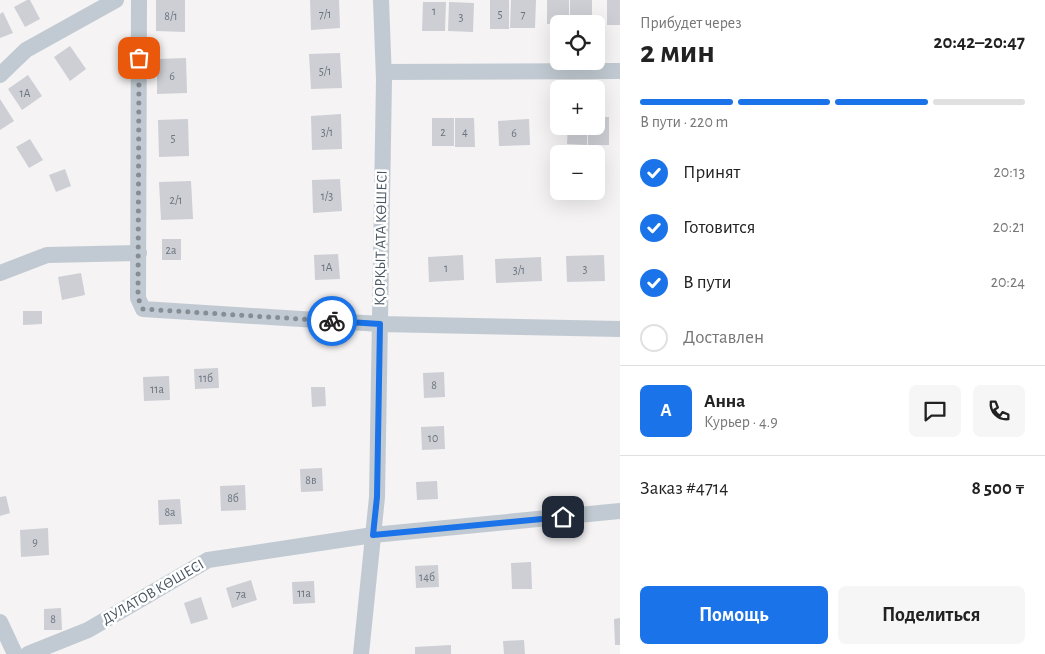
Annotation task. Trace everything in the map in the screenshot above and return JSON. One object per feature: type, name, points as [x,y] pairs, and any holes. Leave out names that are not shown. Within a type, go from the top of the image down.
[{"type":"street","points":[[0,75],[26,50],[116,0]]},
{"type":"street","points":[[139,0],[138,298],[143,309],[380,324],[620,329]]},
{"type":"street","name":"ҚОРҚЫТ АТА КӨШЕСІ","points":[[361,654],[377,497],[384,72],[381,0]]},
{"type":"street","points":[[384,72],[620,72]]},
{"type":"street","points":[[0,272],[47,255],[139,253]]},
{"type":"street","points":[[373,535],[620,511]]},
{"type":"street","name":"ДУЛАТОВ КӨШЕСІ","points":[[28,654],[88,630],[208,560],[373,535]]},
{"type":"street","points":[[0,622],[15,654]]},
{"type":"building","points":[[30,0],[40,19],[25,27],[14,7]]},
{"type":"building","points":[[156,0],[185,0],[185,32],[156,31]]},
{"type":"building","points":[[310,0],[339,0],[340,28],[311,30]]},
{"type":"building","points":[[490,0],[509,0],[509,29],[490,29]]},
{"type":"building","points":[[511,0],[536,0],[535,28],[510,28]]},
{"type":"building","points":[[547,0],[569,0],[569,15],[550,15],[550,24],[547,24]]},
{"type":"building","points":[[570,0],[592,0],[592,15],[570,15]]},
{"type":"building","points":[[607,0],[620,0],[620,25],[607,25]]},
{"type":"building","points":[[423,2],[446,2],[445,31],[422,31]]},
{"type":"building","points":[[449,2],[474,3],[473,32],[448,31]]},
{"type":"building","points":[[3,12],[13,33],[0,38],[0,14]]},
{"type":"building","points":[[70,46],[86,69],[70,81],[54,57]]},
{"type":"building","points":[[340,53],[342,88],[311,89],[309,54]]},
{"type":"building","points":[[186,58],[187,93],[157,94],[157,59]]},
{"type":"building","points":[[28,75],[42,96],[22,110],[8,89]]},
{"type":"building","points":[[0,99],[14,121],[0,130]]},
{"type":"building","points":[[341,114],[342,149],[312,150],[311,116]]},
{"type":"building","points":[[605,117],[609,117],[609,145],[588,145],[588,135],[605,135]]},
{"type":"building","points":[[432,118],[454,118],[454,146],[432,146]]},
{"type":"building","points":[[455,118],[474,118],[475,147],[455,147]]},
{"type":"building","points":[[188,119],[189,156],[159,157],[158,120]]},
{"type":"building","points":[[529,119],[530,145],[499,146],[498,121]]},
{"type":"building","points":[[568,135],[587,135],[587,145],[567,144]]},
{"type":"building","points":[[30,139],[43,160],[29,168],[16,147]]},
{"type":"building","points":[[65,169],[71,186],[56,192],[49,175]]},
{"type":"building","points":[[340,179],[342,211],[313,213],[312,180]]},
{"type":"building","points":[[191,181],[193,219],[161,220],[159,182]]},
{"type":"building","points":[[162,239],[181,239],[181,260],[162,260]]},
{"type":"building","points":[[338,254],[340,279],[315,280],[314,255]]},
{"type":"building","points":[[463,255],[464,280],[429,282],[428,257]]},
{"type":"building","points":[[604,255],[605,281],[567,282],[566,256]]},
{"type":"building","points":[[541,257],[542,281],[496,283],[495,259]]},
{"type":"building","points":[[81,273],[85,295],[62,300],[58,277]]},
{"type":"building","points":[[23,311],[42,311],[42,324],[23,325]]},
{"type":"building","points":[[218,368],[219,388],[195,389],[194,369]]},
{"type":"building","points":[[444,372],[445,397],[424,398],[423,373]]},
{"type":"building","points":[[169,376],[170,400],[144,401],[143,377]]},
{"type":"building","points":[[311,387],[325,387],[326,406],[312,407]]},
{"type":"building","points":[[444,426],[445,449],[422,450],[421,427]]},
{"type":"building","points":[[322,468],[323,491],[301,492],[300,469]]},
{"type":"building","points":[[437,481],[438,499],[417,500],[416,482]]},
{"type":"building","points":[[245,485],[246,510],[221,511],[220,486]]},
{"type":"building","points":[[6,496],[10,513],[0,516],[0,497]]},
{"type":"building","points":[[180,499],[182,524],[159,525],[158,500]]},
{"type":"building","points":[[48,528],[49,555],[21,557],[20,530]]},
{"type":"building","points":[[531,562],[532,589],[512,589],[511,563]]},
{"type":"building","points":[[438,565],[439,587],[416,588],[415,566]]},
{"type":"building","points":[[251,580],[257,600],[232,608],[226,588]]},
{"type":"building","points":[[314,581],[315,603],[293,604],[292,582]]},
{"type":"building","points":[[201,597],[208,619],[191,624],[184,603]]},
{"type":"building","points":[[61,608],[62,630],[44,630],[44,609]]},
{"type":"building","points":[[620,618],[620,645],[615,645],[614,619]]},
{"type":"building","points":[[524,640],[525,654],[504,654],[503,641]]},
{"type":"building","points":[[451,645],[451,654],[415,654],[415,647]]},
{"type":"way so far","points":[[139,58],[138,298],[143,309],[332,321]]},
{"type":"route","points":[[332,321],[380,324],[377,497],[373,535],[563,517]]}]
